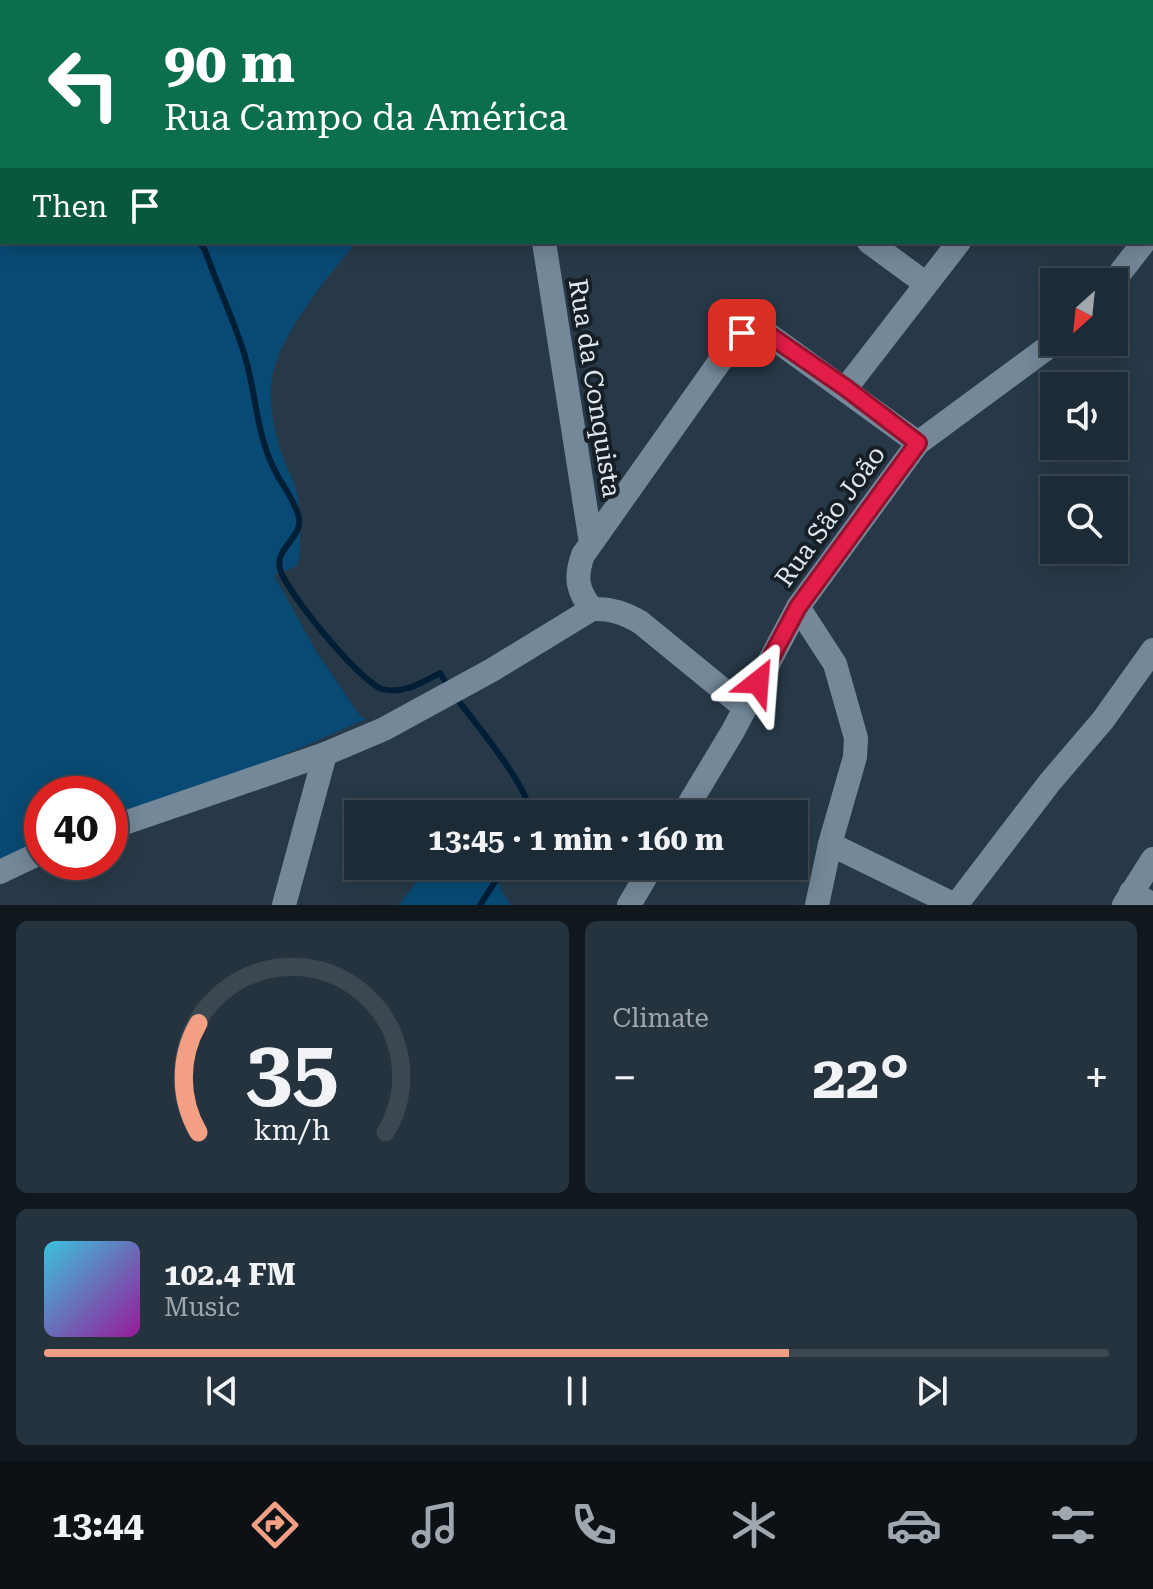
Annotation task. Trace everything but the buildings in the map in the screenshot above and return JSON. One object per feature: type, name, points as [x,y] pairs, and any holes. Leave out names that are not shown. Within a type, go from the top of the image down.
[{"type":"street","name":"Rua da Conquista","points":[[544,244],[591,543]]},
{"type":"street","points":[[872,244],[925,283]]},
{"type":"street","points":[[846,388],[957,244]]},
{"type":"street","points":[[1124,268],[1142,244]]},
{"type":"street","points":[[592,609],[582,597],[578,584],[578,569],[591,543],[742,333],[755,330],[765,332],[918,443]]},
{"type":"street","name":"Rua São João","points":[[691,800],[798,607],[918,443],[1040,353]]},
{"type":"street","points":[[798,607],[835,664],[856,738],[855,757],[830,844],[817,905]]},
{"type":"street","points":[[128,822],[325,754],[398,722],[592,609],[605,608],[624,613],[640,622],[744,707]]},
{"type":"street","points":[[830,844],[955,905],[1050,782],[1103,720],[1153,650]]},
{"type":"street","points":[[284,905],[325,754]]},
{"type":"street","points":[[1153,859],[1128,898],[1153,905]]},
{"type":"street","points":[[0,872],[24,861]]},
{"type":"street","points":[[629,905],[644,880]]},
{"type":"shaded area","points":[[0,244],[354,244],[294,325],[276,361],[271,404],[281,451],[299,504],[300,548],[297,566],[274,575],[316,651],[360,716],[366,719],[128,823],[128,776],[24,776],[24,869],[0,879]]},
{"type":"shaded area","points":[[418,880],[497,880],[510,905],[399,905]]},
{"type":"waterway","points":[[200,244],[244,353],[265,447],[298,514],[298,529],[279,561],[285,581],[341,654],[371,683],[382,689],[397,690],[412,687],[440,673],[448,686]]},
{"type":"waterway","points":[[454,695],[511,771],[527,800]]},
{"type":"waterway","points":[[480,905],[496,880]]},
{"type":"route","points":[[742,333],[755,330],[765,332],[918,443],[798,607],[758,682]]}]
